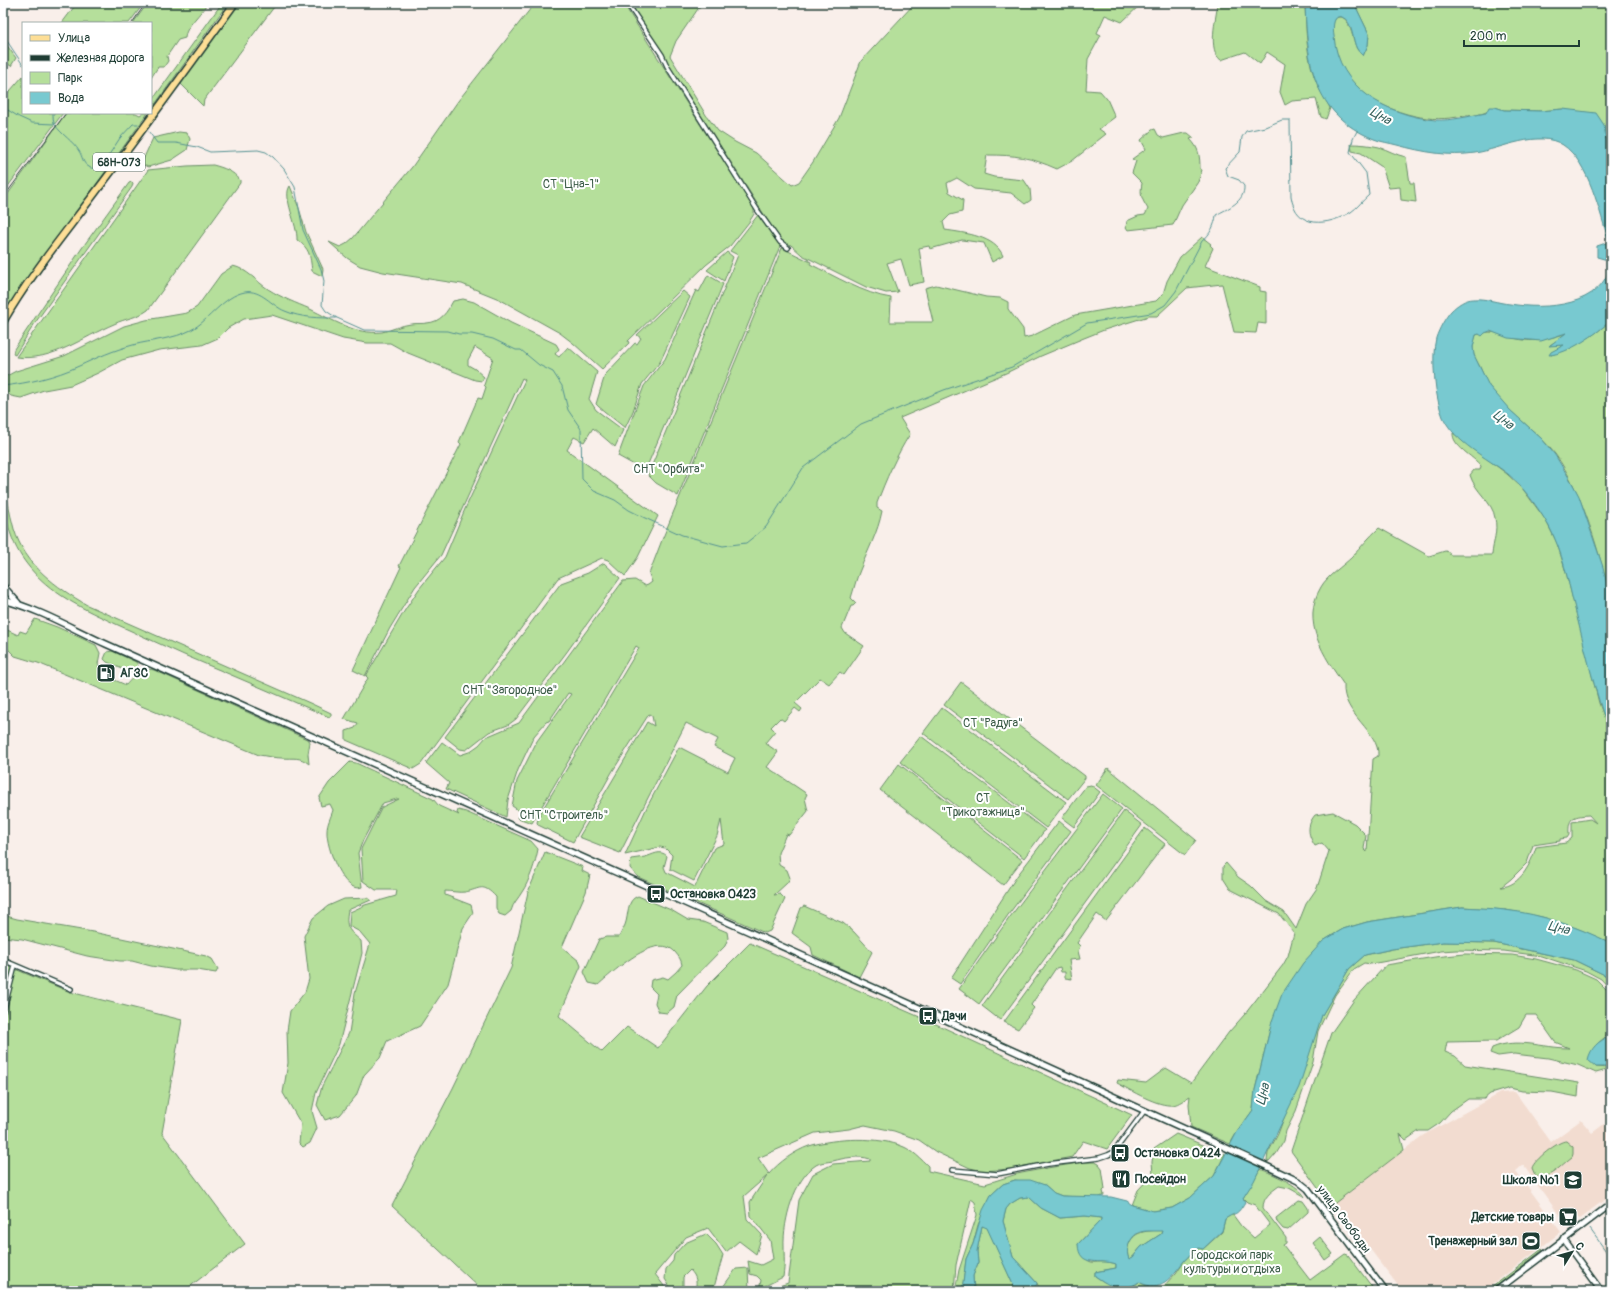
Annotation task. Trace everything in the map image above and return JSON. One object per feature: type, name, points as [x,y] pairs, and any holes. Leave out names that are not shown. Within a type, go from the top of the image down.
[{"type":"main road","name":"68Н-073","points":[[3,322],[47,258],[235,3]]},
{"type":"main road","points":[[3,586],[22,606]]},
{"type":"main road","points":[[3,600],[22,606]]},
{"type":"main road","name":"улица Свободы","points":[[22,606],[1277,1170],[1298,1181],[1312,1193],[1385,1291]]},
{"type":"main road","points":[[1496,1291],[1611,1204]]},
{"type":"main road","points":[[1563,1239],[1601,1291]]},
{"type":"street","points":[[627,3],[662,55],[667,66],[758,211],[780,242],[788,248]]},
{"type":"street","points":[[3,960],[70,989]]},
{"type":"street","points":[[3,1013],[15,966]]},
{"type":"street","points":[[952,1170],[996,1174],[1048,1164],[1104,1157],[1114,1152],[1145,1110]]},
{"type":"shaded area","points":[[1515,1092],[1551,1142],[1581,1120],[1592,1133],[1604,1124],[1611,1135],[1611,1195],[1580,1218],[1572,1207],[1560,1216],[1523,1165],[1516,1171],[1561,1232],[1484,1291],[1396,1291],[1395,1290],[1399,1287],[1367,1245],[1364,1248],[1331,1206],[1422,1136],[1500,1093]]},
{"type":"shaded area","points":[[1611,1238],[1611,1260],[1601,1246]]},
{"type":"green space","points":[[77,3],[144,3],[130,22],[63,22]]},
{"type":"green space","points":[[148,3],[207,3],[188,29],[185,38],[178,40],[167,56],[168,61],[164,67],[158,67],[152,76],[152,22],[134,22]]},
{"type":"green space","points":[[222,3],[228,3],[152,109],[152,101]]},
{"type":"green space","points":[[237,3],[277,3],[204,100],[203,106],[180,83]]},
{"type":"green space","name":"СТ \"Цна-1\"","points":[[535,3],[623,3],[754,209],[754,214],[749,222],[730,246],[706,265],[628,341],[629,343],[602,369],[560,333],[499,299],[462,284],[383,272],[360,266],[347,258],[329,242],[340,247],[353,238],[412,167],[458,101]]},
{"type":"green space","points":[[630,3],[702,3],[676,41],[670,56],[706,115],[718,131],[756,153],[792,185],[799,182],[813,162],[839,118],[861,61],[915,3],[1142,3],[1122,22],[1105,15],[1097,33],[1101,35],[1088,59],[1086,90],[1100,91],[1107,99],[1115,117],[1099,129],[1106,134],[1072,161],[1057,169],[1023,158],[987,155],[984,174],[994,177],[1024,180],[1030,189],[1031,200],[1025,204],[1011,193],[974,189],[957,178],[947,183],[949,192],[963,200],[962,212],[950,215],[943,222],[945,230],[970,234],[986,240],[999,249],[1003,256],[992,262],[984,243],[962,240],[930,249],[929,246],[919,248],[924,282],[909,285],[901,259],[887,263],[898,292],[886,293],[866,287],[802,255],[791,245],[782,243]]},
{"type":"green space","points":[[1218,3],[1305,3],[1307,45],[1311,66],[1318,86],[1330,108],[1326,119],[1321,117],[1316,99],[1292,101],[1285,105],[1280,92],[1285,64],[1267,52],[1260,64],[1245,52],[1221,60],[1217,56],[1213,42]]},
{"type":"green space","points":[[1354,3],[1611,3],[1611,146],[1606,139],[1604,125],[1563,109],[1540,111],[1504,110],[1495,107],[1478,115],[1432,118],[1407,114],[1378,103],[1366,95],[1347,76],[1340,63],[1336,49],[1333,26],[1335,19],[1339,17],[1346,20],[1357,49],[1363,56],[1368,45],[1369,34]]},
{"type":"green space","points":[[3,40],[16,58],[11,66],[3,61]]},
{"type":"green space","points":[[22,77],[22,114],[62,114],[3,193],[3,99]]},
{"type":"green space","points":[[65,114],[147,114],[3,313],[3,201]]},
{"type":"green space","points":[[1155,129],[1158,135],[1163,138],[1188,133],[1194,138],[1190,139],[1197,149],[1200,169],[1202,170],[1198,182],[1182,205],[1173,225],[1128,230],[1126,227],[1127,221],[1138,216],[1145,215],[1148,209],[1142,196],[1142,183],[1132,173],[1136,161],[1132,159],[1146,149],[1141,140]]},
{"type":"green space","points":[[179,132],[187,133],[190,139],[187,150],[172,160],[148,167],[141,164],[153,138]]},
{"type":"green space","points":[[1351,144],[1379,147],[1406,157],[1410,183],[1414,183],[1416,202],[1401,200],[1400,187],[1389,188],[1382,167],[1361,153],[1352,151]]},
{"type":"green space","points":[[213,165],[231,172],[240,180],[240,183],[148,310],[140,315],[102,329],[55,352],[29,358],[16,357],[148,170]]},
{"type":"green space","points":[[132,182],[132,187],[35,323],[15,355],[13,354],[14,349],[82,248],[129,183]]},
{"type":"green space","points":[[290,186],[299,208],[306,232],[323,269],[322,276],[312,271],[309,253],[305,246],[297,240],[297,234],[288,197]]},
{"type":"green space","name":"CНТ \"Орбита\"","points":[[758,215],[780,246],[678,496],[656,483],[648,475],[738,255],[730,251]]},
{"type":"green space","name":"CНТ \"Строитель\"","points":[[1202,237],[1211,244],[1210,245],[1213,248],[1205,266],[1260,287],[1260,291],[1266,292],[1266,324],[1258,323],[1256,333],[1234,332],[1222,284],[1187,288],[1157,316],[1149,316],[1104,330],[900,418],[910,434],[900,451],[877,503],[877,508],[882,511],[880,519],[851,598],[856,603],[851,606],[842,628],[845,633],[864,646],[844,675],[840,672],[829,684],[820,678],[795,703],[802,709],[800,712],[795,708],[784,721],[780,718],[771,727],[775,731],[765,743],[778,752],[767,767],[807,794],[805,798],[808,811],[789,835],[786,834],[778,853],[779,865],[787,870],[790,878],[787,883],[774,895],[780,894],[785,899],[770,931],[765,933],[638,877],[630,868],[631,859],[662,853],[667,856],[664,867],[666,872],[695,887],[714,848],[724,844],[721,820],[717,836],[694,881],[670,869],[672,855],[665,848],[660,847],[625,855],[647,807],[679,747],[728,772],[735,758],[714,747],[718,739],[686,723],[620,853],[579,837],[647,722],[654,726],[652,716],[649,714],[612,772],[573,842],[538,825],[537,822],[541,812],[639,648],[636,646],[532,823],[518,818],[521,812],[512,806],[517,781],[537,741],[571,694],[568,693],[549,721],[546,722],[534,736],[518,770],[508,800],[506,817],[446,789],[449,783],[426,763],[442,742],[460,755],[469,752],[479,745],[486,737],[519,723],[623,581],[635,580],[645,586],[652,582],[649,574],[662,540],[782,248],[850,284],[870,293],[891,298],[890,322],[933,322],[925,288],[936,285],[986,297],[1000,298],[1008,302],[1008,309],[1023,329],[1024,338],[1032,336],[1075,315],[1156,301],[1163,294],[1167,281],[1180,257]]},
{"type":"green space","points":[[727,252],[733,257],[724,281],[707,270]]},
{"type":"green space","points":[[233,266],[243,270],[278,295],[353,329],[382,332],[407,325],[436,321],[443,316],[453,301],[463,299],[474,302],[511,323],[556,344],[559,349],[555,354],[559,357],[568,347],[597,372],[589,399],[596,410],[623,430],[615,447],[593,428],[584,442],[574,437],[567,450],[658,516],[638,557],[625,576],[608,560],[602,558],[558,578],[421,764],[413,769],[346,740],[346,731],[355,728],[358,723],[344,719],[368,678],[366,676],[405,610],[419,589],[445,557],[465,509],[525,380],[522,378],[441,555],[415,587],[390,628],[365,676],[353,670],[401,567],[399,566],[461,444],[459,442],[478,398],[482,399],[486,387],[484,385],[493,358],[475,347],[468,360],[468,365],[484,377],[482,381],[475,380],[408,353],[390,343],[367,343],[343,339],[272,315],[244,319],[228,328],[218,338],[202,345],[159,350],[122,360],[71,385],[44,390],[21,398],[11,396],[3,389],[3,378],[16,371],[64,356],[124,326],[146,320],[187,313],[197,307],[221,274]]},
{"type":"green space","name":"CНТ \"Орбита\"","points":[[708,275],[723,284],[645,471],[618,456],[644,386],[665,359],[696,290],[699,292]]},
{"type":"green space","name":"CНТ \"Орбита\"","points":[[683,291],[690,297],[660,362],[642,384],[633,411],[625,428],[596,404],[605,375],[635,343],[637,344],[641,338],[637,335]]},
{"type":"green space","points":[[1611,320],[1611,601],[1596,544],[1582,505],[1565,469],[1547,445],[1496,396],[1486,382],[1473,352],[1473,344],[1476,335],[1489,332],[1517,339],[1530,340],[1546,339],[1568,333],[1550,345],[1566,345],[1551,355],[1583,341]]},
{"type":"green space","points":[[1453,433],[1507,474],[1522,488],[1545,519],[1557,543],[1567,576],[1599,703],[1611,736],[1611,943],[1576,928],[1542,917],[1506,910],[1462,907],[1367,922],[1343,929],[1323,941],[1272,1021],[1255,1090],[1253,1110],[1230,1144],[1191,1127],[1189,1104],[1190,1096],[1177,1104],[1167,1105],[1152,1101],[1117,1083],[1118,1080],[1146,1083],[1166,1068],[1191,1083],[1229,1032],[1283,965],[1288,956],[1294,933],[1279,914],[1230,889],[1223,878],[1223,866],[1226,863],[1238,877],[1251,886],[1266,901],[1284,912],[1296,929],[1306,904],[1317,888],[1329,851],[1322,843],[1315,846],[1311,838],[1309,827],[1315,815],[1333,812],[1355,824],[1366,835],[1364,849],[1367,852],[1373,759],[1378,756],[1377,747],[1368,730],[1354,714],[1345,696],[1344,685],[1322,650],[1314,626],[1313,613],[1315,600],[1321,587],[1327,579],[1352,557],[1368,538],[1379,528],[1429,556],[1445,551],[1449,552],[1450,555],[1492,555],[1496,527],[1494,512],[1472,481],[1470,475],[1474,470],[1480,470],[1481,466],[1459,447]],"holes":[[[1589,815],[1596,823],[1590,819],[1572,822],[1572,838],[1566,843],[1536,847],[1524,873],[1514,883],[1501,887],[1527,863],[1533,845],[1560,841],[1560,839],[1567,838],[1569,835],[1570,821],[1575,817]]]},
{"type":"green space","points":[[3,477],[12,523],[19,542],[34,564],[53,583],[87,605],[312,704],[331,713],[331,716],[329,717],[118,625],[80,607],[45,584],[26,563],[10,533],[5,511]]},
{"type":"green space","name":"СНТ \"Загородное\"","points":[[604,563],[620,578],[516,719],[508,725],[489,732],[466,750],[460,749],[445,737],[561,583],[588,573]]},
{"type":"green space","points":[[35,619],[57,627],[96,645],[100,653],[98,664],[103,675],[126,685],[142,671],[150,669],[154,670],[309,740],[309,764],[306,761],[296,758],[276,758],[259,755],[38,663],[15,656],[3,644],[3,628],[18,635],[20,631],[26,633]]},
{"type":"green space","points":[[112,651],[136,662],[138,665],[137,669],[131,673],[107,662],[104,659],[107,652]]},
{"type":"green space","name":"СТ \"Радуга\"","points":[[961,682],[1085,776],[1068,799],[944,705]]},
{"type":"green space","name":"СТ \"Трикотажница\"","points":[[942,708],[1066,802],[1046,828],[923,733]]},
{"type":"green space","name":"СТ \"Трикотажница\"","points":[[921,736],[1045,830],[1024,858],[900,762]]},
{"type":"green space","points":[[350,762],[356,763],[433,799],[439,806],[459,815],[457,813],[458,810],[466,812],[531,841],[538,849],[527,883],[514,903],[511,911],[505,916],[499,914],[496,908],[496,897],[488,889],[478,888],[463,892],[445,891],[445,895],[471,905],[473,913],[463,928],[448,984],[420,1026],[387,1041],[380,1058],[364,1075],[356,1096],[340,1115],[325,1120],[317,1105],[322,1086],[349,1033],[355,993],[370,944],[360,932],[349,926],[350,912],[365,905],[396,896],[397,890],[376,890],[363,881],[361,849],[382,807],[399,799],[383,803],[363,840],[358,853],[362,887],[355,888],[348,884],[342,877],[329,847],[327,831],[328,823],[333,810],[330,804],[321,806],[319,798],[329,783]]},
{"type":"green space","name":"СТ \"Трикотажница\"","points":[[899,764],[1022,860],[1003,885],[880,790]]},
{"type":"green space","points":[[1108,768],[1196,840],[1185,855],[1096,785]]},
{"type":"green space","points":[[1091,785],[1100,792],[1074,827],[1062,818],[1086,786]]},
{"type":"green space","points":[[1103,794],[1122,809],[979,1004],[959,989],[1010,917]]},
{"type":"green space","points":[[1124,811],[1142,825],[1000,1020],[982,1006]]},
{"type":"green space","points":[[1059,821],[1071,831],[1008,915],[960,984],[951,978],[1017,876]]},
{"type":"green space","points":[[1145,828],[1165,844],[1106,921],[1097,914],[1077,943],[1080,946],[1078,951],[1080,959],[1069,960],[1072,979],[1065,978],[1065,972],[1061,972],[1060,967],[1056,968],[1031,1005],[1034,1008],[1018,1029],[1004,1022]]},
{"type":"green space","points":[[545,852],[583,867],[582,871],[590,875],[586,892],[562,947],[579,961],[581,966],[559,1016],[602,1052],[627,1027],[658,1048],[707,986],[750,943],[938,1025],[1132,1115],[1107,1149],[1083,1141],[1072,1157],[1010,1169],[983,1171],[970,1168],[936,1152],[919,1140],[894,1131],[865,1125],[849,1129],[815,1133],[758,1158],[769,1174],[788,1157],[809,1146],[831,1141],[857,1139],[894,1143],[917,1155],[928,1166],[928,1171],[985,1184],[1017,1174],[1047,1168],[1085,1162],[1095,1162],[1102,1168],[1105,1189],[1103,1191],[1104,1195],[1098,1198],[1062,1196],[1054,1193],[1045,1185],[1015,1180],[1003,1184],[991,1195],[978,1225],[973,1244],[966,1259],[962,1291],[955,1291],[959,1270],[977,1215],[975,1202],[971,1199],[956,1265],[954,1291],[770,1291],[771,1289],[788,1283],[799,1200],[813,1174],[833,1164],[870,1161],[870,1159],[861,1157],[847,1158],[818,1164],[808,1171],[802,1180],[791,1201],[785,1225],[783,1277],[763,1287],[763,1291],[759,1291],[761,1280],[757,1276],[750,1274],[748,1261],[761,1265],[773,1259],[770,1240],[751,1216],[750,1202],[767,1176],[744,1196],[747,1219],[762,1235],[756,1254],[739,1241],[726,1252],[708,1228],[686,1237],[655,1274],[664,1286],[671,1291],[483,1291],[392,1206],[453,1088],[511,968],[528,892]]},
{"type":"green space","points":[[638,896],[671,910],[688,920],[703,922],[727,932],[728,938],[725,946],[677,995],[674,1007],[667,1013],[659,1012],[655,1003],[657,994],[650,987],[651,980],[663,977],[668,979],[682,965],[680,958],[675,952],[667,947],[657,947],[646,950],[635,956],[598,985],[589,983],[584,972],[599,939],[606,937],[619,937],[625,925],[628,908],[631,901]]},
{"type":"green space","points":[[368,898],[371,900],[348,910],[348,928],[361,941],[362,953],[339,1044],[316,1093],[312,1111],[317,1128],[310,1143],[303,1147],[299,1143],[301,1124],[283,1093],[288,1063],[287,1031],[290,1011],[305,992],[309,979],[304,936],[313,918],[328,906],[344,899]]},
{"type":"green space","points":[[804,906],[843,923],[854,932],[872,952],[859,977],[813,955],[811,947],[792,933],[801,908]]},
{"type":"green space","points":[[3,915],[206,956],[212,959],[218,969],[216,973],[197,970],[176,970],[132,961],[120,961],[87,956],[22,939],[3,937]]},
{"type":"green space","points":[[1443,942],[1494,943],[1574,960],[1611,978],[1611,990],[1601,979],[1586,971],[1541,956],[1504,951],[1441,951],[1371,964],[1364,963],[1354,969],[1335,995],[1318,1031],[1313,1062],[1296,1111],[1286,1131],[1284,1141],[1276,1154],[1269,1162],[1267,1161],[1268,1153],[1278,1134],[1322,1015],[1349,969],[1365,955],[1392,949]]},
{"type":"green space","points":[[1465,954],[1512,955],[1536,959],[1576,970],[1596,979],[1611,994],[1611,1032],[1597,1044],[1596,1067],[1607,1068],[1596,1073],[1578,1065],[1548,1058],[1514,1054],[1498,1056],[1490,1053],[1492,1048],[1511,1043],[1569,1048],[1555,1042],[1536,1015],[1526,1015],[1519,1027],[1496,1041],[1447,1042],[1445,1052],[1455,1056],[1465,1065],[1579,1083],[1578,1097],[1552,1092],[1522,1091],[1510,1088],[1490,1094],[1484,1099],[1468,1099],[1451,1111],[1440,1123],[1428,1131],[1419,1131],[1406,1140],[1400,1134],[1404,1150],[1331,1206],[1291,1151],[1331,1033],[1354,1000],[1386,965]]},
{"type":"green space","points":[[3,964],[70,992],[182,1020],[162,1133],[245,1244],[184,1291],[3,1291]]},
{"type":"green space","points":[[1176,1134],[1225,1154],[1214,1176],[1190,1198],[1172,1208],[1153,1211],[1132,1205],[1138,1190],[1153,1174],[1152,1162],[1154,1149]]},
{"type":"green space","points":[[1566,1141],[1573,1147],[1572,1157],[1549,1175],[1540,1177],[1535,1175],[1532,1168],[1537,1160],[1552,1147]]},
{"type":"green space","name":"Городской парк культуры и отдыха","points":[[1260,1169],[1292,1184],[1305,1197],[1289,1188],[1279,1186],[1266,1198],[1263,1208],[1286,1238],[1286,1243],[1283,1245],[1310,1280],[1345,1254],[1348,1255],[1375,1291],[1040,1291],[1037,1283],[1013,1257],[1003,1221],[1006,1209],[1010,1204],[1020,1198],[1029,1197],[1041,1208],[1060,1218],[1085,1216],[1101,1218],[1101,1220],[1078,1244],[1082,1253],[1089,1261],[1109,1262],[1116,1264],[1116,1268],[1095,1272],[1095,1276],[1104,1282],[1134,1286],[1139,1282],[1155,1290],[1161,1289],[1176,1273],[1184,1261],[1198,1248],[1203,1249],[1222,1232],[1225,1219],[1231,1215],[1233,1215],[1241,1226],[1254,1238],[1270,1225],[1255,1205],[1247,1202],[1243,1198]]},
{"type":"green space","points":[[1299,1200],[1303,1201],[1308,1208],[1308,1212],[1288,1230],[1283,1229],[1277,1222],[1276,1218]]},
{"type":"green space","points":[[982,1226],[987,1227],[1016,1291],[974,1291],[973,1276],[978,1263],[977,1251]]},
{"type":"green space","points":[[1162,1230],[1161,1234],[1141,1247],[1133,1257],[1129,1259],[1128,1248],[1133,1237],[1141,1232]]},
{"type":"green space","points":[[706,1234],[716,1244],[723,1255],[713,1291],[695,1291],[696,1280],[690,1270],[683,1277],[683,1286],[680,1291],[672,1290],[665,1279],[666,1269],[673,1261],[674,1255],[685,1243]]},
{"type":"green space","points":[[1320,1237],[1333,1254],[1325,1260],[1313,1243]]},
{"type":"green space","points":[[1542,1249],[1543,1250],[1490,1291],[1487,1291]]},
{"type":"green space","points":[[748,1268],[749,1291],[720,1291],[736,1269]]},
{"type":"water","name":"Цна","points":[[1305,3],[1354,3],[1369,34],[1368,45],[1363,56],[1355,45],[1348,22],[1346,19],[1339,17],[1336,18],[1333,27],[1338,54],[1345,70],[1355,84],[1368,96],[1383,105],[1400,112],[1435,120],[1447,120],[1486,113],[1489,107],[1504,110],[1540,111],[1563,109],[1596,113],[1604,125],[1606,139],[1611,146],[1611,261],[1597,257],[1597,246],[1609,242],[1602,217],[1587,176],[1580,163],[1563,145],[1543,139],[1531,139],[1475,153],[1436,153],[1416,150],[1377,140],[1353,128],[1337,116],[1325,101],[1317,84],[1311,65]]},
{"type":"water","name":"Цна","points":[[1611,263],[1611,320],[1598,331],[1574,347],[1557,354],[1549,355],[1551,352],[1564,345],[1549,346],[1566,333],[1541,341],[1508,338],[1490,331],[1482,336],[1479,334],[1476,335],[1473,347],[1474,355],[1489,386],[1510,410],[1542,439],[1555,455],[1579,496],[1603,567],[1611,601],[1611,736],[1594,685],[1564,567],[1554,536],[1528,494],[1508,474],[1463,442],[1448,426],[1440,409],[1436,389],[1434,356],[1436,338],[1440,327],[1451,311],[1461,303],[1471,299],[1488,300],[1524,306],[1556,305],[1571,302],[1585,297],[1597,289],[1606,278]]},
{"type":"water","name":"Цна","points":[[1462,907],[1500,909],[1533,915],[1573,927],[1611,943],[1611,978],[1574,960],[1494,943],[1443,942],[1392,949],[1365,955],[1349,969],[1322,1015],[1299,1087],[1254,1181],[1243,1198],[1245,1202],[1242,1207],[1238,1212],[1225,1219],[1222,1231],[1203,1249],[1198,1248],[1191,1254],[1165,1282],[1154,1286],[1139,1282],[1126,1288],[1116,1288],[1106,1283],[1095,1276],[1095,1272],[1116,1268],[1116,1264],[1086,1260],[1079,1252],[1078,1244],[1101,1220],[1101,1218],[1085,1216],[1060,1218],[1041,1208],[1029,1197],[1020,1198],[1010,1204],[1006,1209],[1003,1221],[1013,1257],[1037,1283],[1034,1291],[1016,1291],[987,1228],[982,1226],[977,1251],[978,1263],[973,1276],[974,1291],[962,1291],[966,1259],[973,1244],[983,1210],[991,1195],[1003,1184],[1015,1180],[1030,1180],[1045,1185],[1054,1193],[1062,1196],[1111,1197],[1127,1201],[1132,1205],[1153,1211],[1172,1208],[1190,1198],[1214,1176],[1237,1132],[1253,1110],[1255,1090],[1272,1021],[1282,994],[1303,963],[1323,941],[1343,929],[1367,922]],"holes":[[[1142,1231],[1162,1231],[1161,1234],[1141,1247],[1133,1257],[1129,1259],[1127,1252],[1130,1241],[1135,1235]]]},
{"type":"water","points":[[1611,1037],[1611,1067],[1596,1067],[1588,1060],[1593,1048],[1599,1042]]},
{"type":"waterway","points":[[3,35],[22,64]]},
{"type":"waterway","points":[[3,107],[32,123],[54,124]]},
{"type":"waterway","points":[[53,114],[53,121],[55,125],[77,147],[85,164],[93,168],[101,167],[120,138],[133,124],[138,124]]},
{"type":"waterway","points":[[149,132],[157,143],[176,143],[197,147],[210,152],[258,150],[266,152],[273,157],[284,169],[295,187],[303,230],[321,269],[324,281],[322,305],[326,311],[337,318],[364,330],[448,331],[459,334],[472,334],[493,339],[516,350],[521,350],[539,365],[553,372],[562,386],[568,410],[581,429],[582,479],[594,491],[615,500],[629,510],[682,535],[723,546],[746,543],[766,527],[803,468],[861,424],[944,390],[1012,367],[1087,323],[1151,313],[1165,305],[1176,291],[1202,241],[1212,230],[1216,215],[1235,204],[1244,192],[1244,186],[1239,180],[1228,176],[1225,168],[1240,152],[1242,137],[1246,131],[1265,127],[1282,120],[1290,120],[1291,196],[1294,207],[1299,215],[1306,220],[1323,222],[1342,217],[1351,212],[1369,195],[1366,173],[1350,152],[1353,139],[1357,131]]},
{"type":"waterway","points":[[3,386],[51,376],[70,370],[119,349],[184,333],[198,326],[230,298],[245,292],[261,295],[280,309],[297,315],[336,318]]},
{"type":"waterway","points":[[1590,1229],[1611,1258]]},
{"type":"railway","points":[[133,22],[146,3]]},
{"type":"railway","points":[[3,198],[65,114]]},
{"type":"place","name":"АГЗС","points":[[106,673]]},
{"type":"place","name":"Остановка 0423","points":[[656,894]]},
{"type":"place","name":"Дачи","points":[[928,1016]]},
{"type":"place","name":"Остановка 0424","points":[[1120,1153]]},
{"type":"place","name":"Посейдон","points":[[1121,1179]]},
{"type":"place","name":"Школа №1","points":[[1573,1180]]},
{"type":"place","name":"Детские товары","points":[[1568,1217]]},
{"type":"place","name":"Тренажерный зал","points":[[1531,1241]]}]
